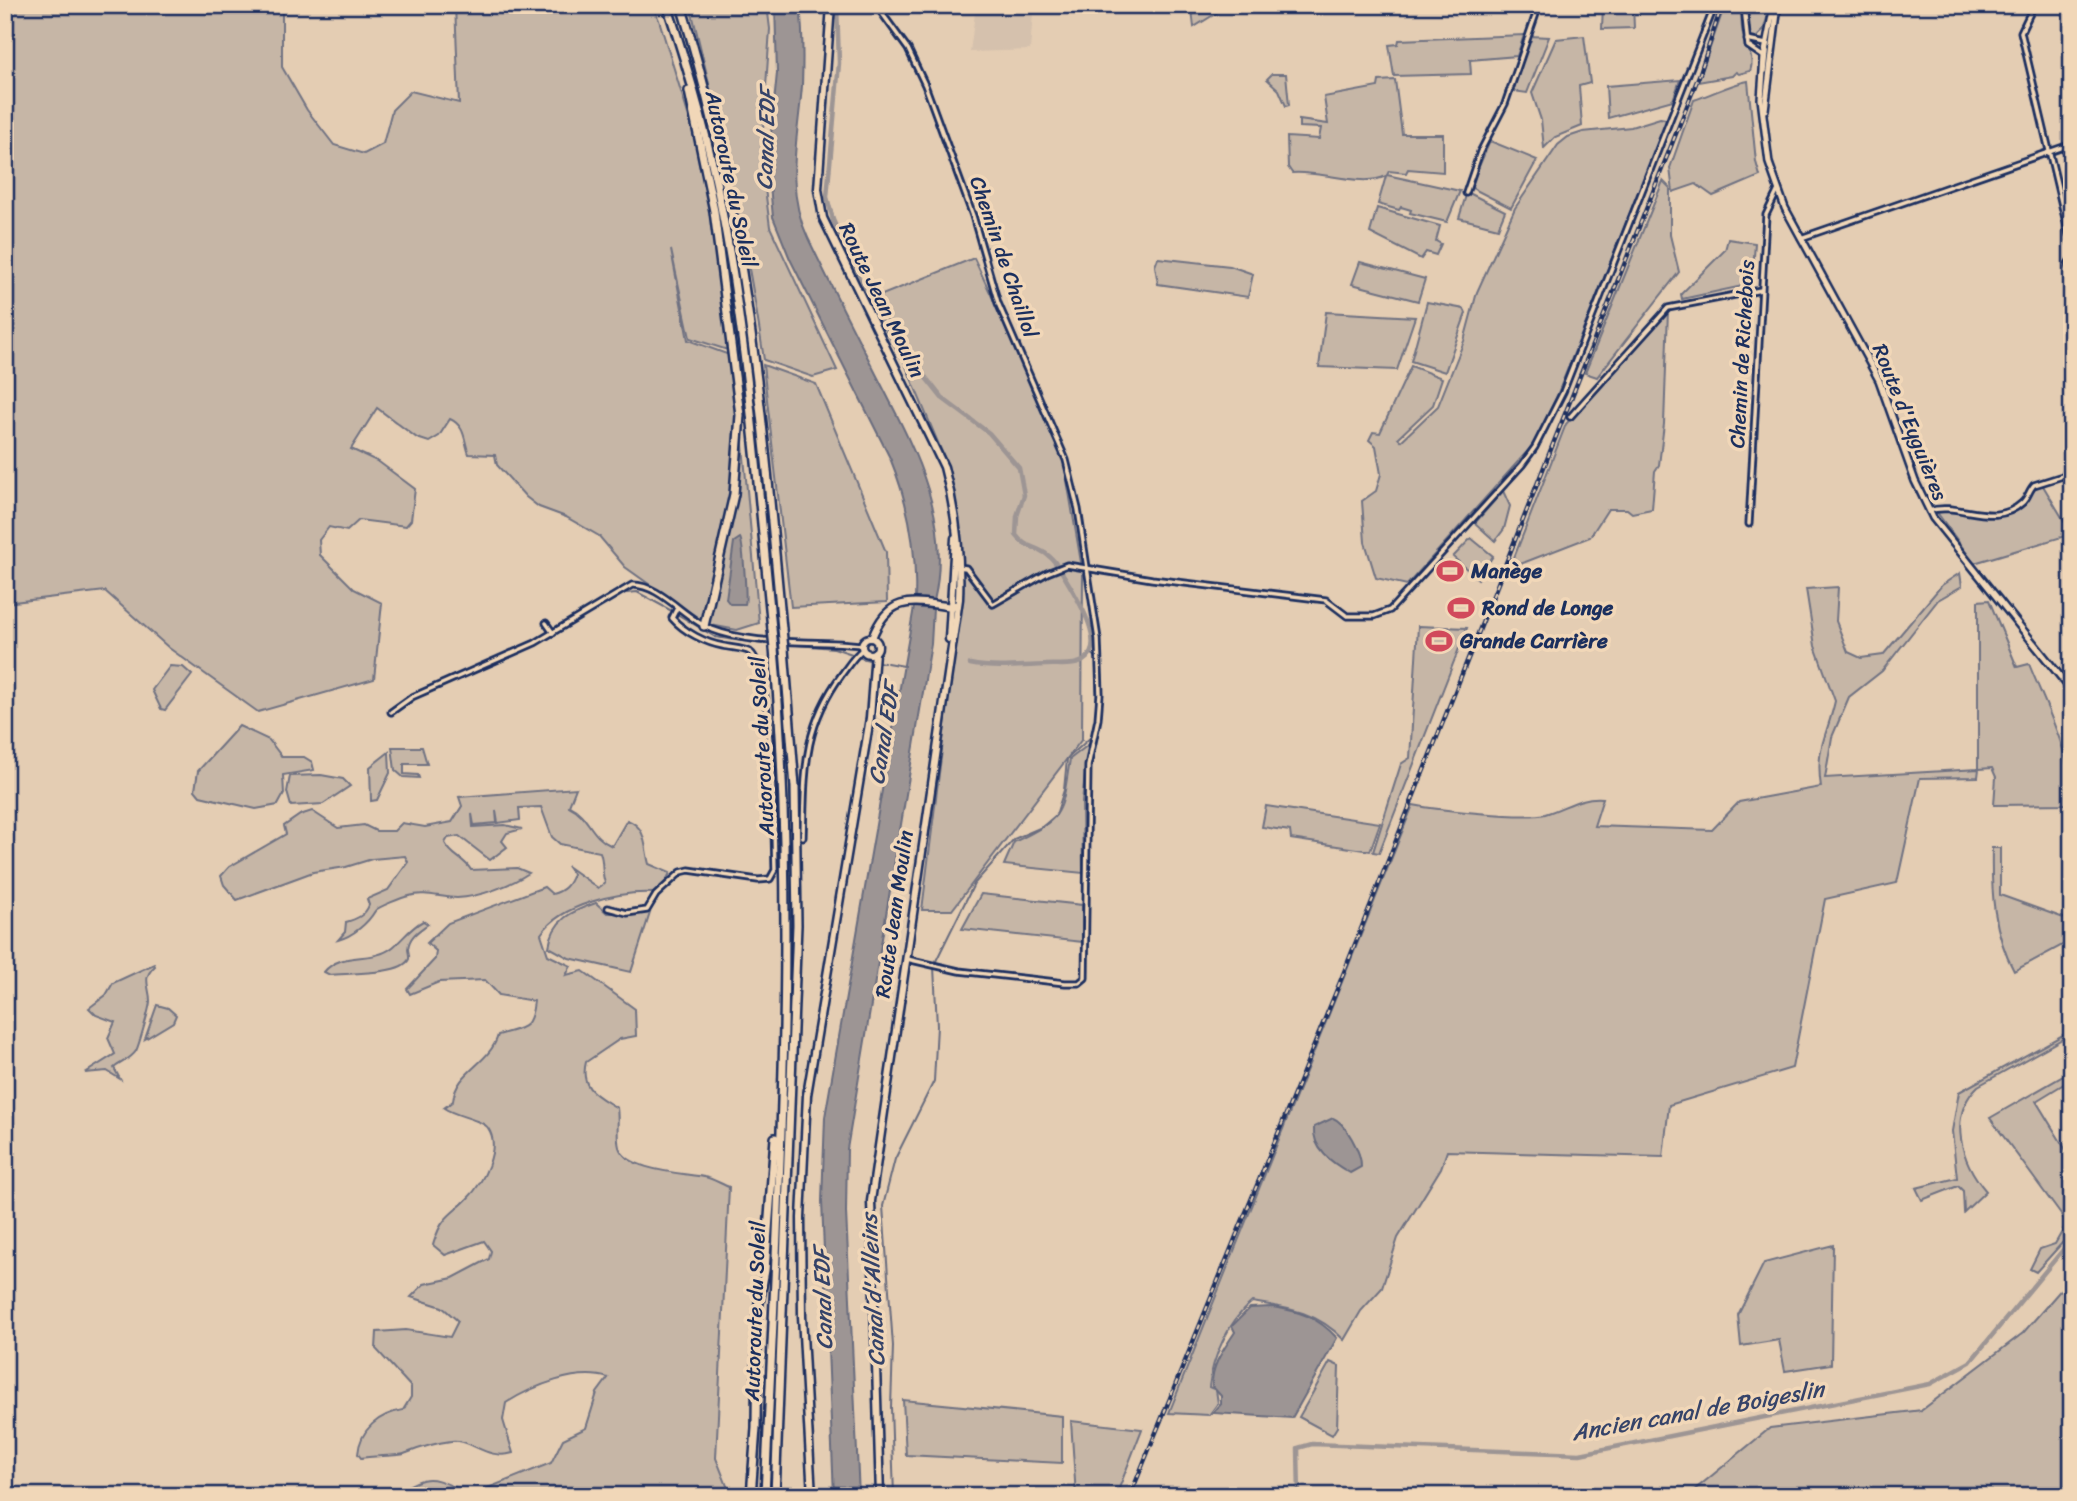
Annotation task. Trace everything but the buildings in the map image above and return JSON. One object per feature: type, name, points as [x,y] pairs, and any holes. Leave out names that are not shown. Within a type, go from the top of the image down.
[{"type":"highway","name":"Autoroute du Soleil","points":[[667,5],[687,67],[710,155],[735,289],[774,648],[786,830],[782,1082],[765,1496]]},
{"type":"highway","name":"Autoroute du Soleil","points":[[681,5],[715,125],[747,287],[760,390],[794,787],[797,925],[775,1496]]},
{"type":"highway","points":[[687,67],[685,76],[707,169],[720,247],[740,415],[734,494],[704,626]]},
{"type":"highway","points":[[751,1496],[756,1428],[757,1314],[765,1270],[782,1082]]},
{"type":"main road","name":"Route Jean Moulin","points":[[831,5],[818,188],[822,218],[930,438],[952,495],[958,568],[953,635],[871,1200],[880,1496]]},
{"type":"main road","name":"Route d'Eyguières","points":[[1776,5],[1761,99],[1765,137],[1777,190],[1879,380],[1929,511],[1950,542],[2072,691]]},
{"type":"main road","name":"Route d'Eyguières","points":[[1765,137],[1767,49]]},
{"type":"main road","name":"Route Jean Moulin","points":[[930,438],[948,498],[958,568]]},
{"type":"main road","points":[[872,638],[890,609],[899,603],[955,603],[942,706]]},
{"type":"main road","points":[[868,652],[877,643],[872,638]]},
{"type":"main road","points":[[811,1496],[802,1255],[807,1095],[870,718],[868,652],[865,639],[872,638]]},
{"type":"street","name":"Chemin de Chaillol","points":[[876,5],[908,49],[925,85],[973,216],[998,303],[1066,460],[1078,509],[1098,639],[1100,694],[1098,719],[1088,766],[1085,978],[1079,983],[1065,983],[959,971],[905,959]]},
{"type":"street","points":[[1466,193],[1480,152],[1506,104],[1539,5]]},
{"type":"street","points":[[958,568],[966,568],[992,604],[1056,568],[1067,565],[1087,570],[1326,600],[1347,616],[1380,615],[1396,606],[1522,465],[1542,435],[1563,392],[1715,5]]},
{"type":"street","points":[[1744,5],[1747,40],[1752,51],[1767,49]]},
{"type":"street","points":[[2034,5],[2021,32],[2072,248]]},
{"type":"street","points":[[1747,40],[1767,49]]},
{"type":"street","points":[[1801,238],[2072,144]]},
{"type":"street","name":"Chemin de Richebois","points":[[1749,524],[1766,215],[1777,190]]},
{"type":"street","points":[[2072,258],[2067,264],[2072,279]]},
{"type":"street","points":[[1570,416],[1668,308],[1761,290]]},
{"type":"street","points":[[1929,511],[1942,507],[1978,515],[2005,512],[2024,502],[2034,485],[2072,473]]},
{"type":"street","points":[[391,712],[412,697],[553,633],[632,585],[647,588],[704,626],[740,636],[868,652]]},
{"type":"street","points":[[608,908],[627,913],[647,911],[656,895],[681,873],[690,870],[758,880],[769,879],[775,870],[768,716],[759,664],[749,652],[712,643],[681,626],[672,618],[677,608]]},
{"type":"street","points":[[547,624],[553,633]]},
{"type":"street","points":[[803,837],[806,762],[811,730],[830,691],[868,652]]},
{"type":"shaded area","points":[[5,5],[282,5],[282,67],[307,110],[334,145],[364,154],[383,144],[392,110],[411,91],[459,103],[455,5],[652,5],[707,176],[737,353],[690,338],[671,250],[688,340],[735,357],[759,623],[737,630],[705,624],[625,567],[599,536],[566,517],[539,507],[526,497],[497,465],[495,455],[469,454],[462,430],[455,422],[450,419],[439,436],[429,442],[417,438],[377,408],[351,449],[379,462],[415,489],[411,520],[406,526],[359,520],[347,531],[329,527],[319,540],[320,555],[354,589],[382,603],[374,679],[258,712],[169,648],[105,591],[5,603]]},
{"type":"shaded area","points":[[690,5],[767,5],[770,29],[761,158],[770,227],[837,370],[813,377],[764,360],[741,226]]},
{"type":"shaded area","name":"Canal EDF","points":[[775,5],[800,5],[802,76],[794,181],[801,219],[824,271],[901,423],[925,480],[938,539],[939,570],[934,601],[915,599],[915,562],[910,527],[897,475],[790,259],[773,217],[768,164],[777,73]]},
{"type":"shaded area","points":[[976,5],[1021,5],[1033,13],[1030,50],[970,52]]},
{"type":"shaded area","points":[[1205,5],[1223,9],[1194,27],[1192,10]]},
{"type":"shaded area","points":[[1603,5],[1633,5],[1634,28],[1602,29]]},
{"type":"shaded area","points":[[1725,5],[1742,5],[1742,28],[1751,60],[1750,71],[1698,82]]},
{"type":"shaded area","points":[[1747,5],[1771,5],[1763,31],[1756,38],[1750,37]]},
{"type":"shaded area","points":[[1524,35],[1517,56],[1470,60],[1471,74],[1394,76],[1389,45],[1398,44],[1399,40]]},
{"type":"shaded area","points":[[1530,36],[1549,37],[1527,93],[1513,91]]},
{"type":"shaded area","points":[[1584,36],[1590,83],[1579,86],[1582,126],[1555,137],[1544,148],[1541,120],[1532,93],[1556,39]]},
{"type":"shaded area","points":[[1272,74],[1286,74],[1289,105],[1286,106],[1279,90],[1267,79]]},
{"type":"shaded area","points":[[1395,80],[1402,134],[1443,134],[1443,172],[1408,169],[1406,173],[1389,171],[1387,175],[1460,191],[1447,222],[1410,213],[1411,210],[1401,207],[1399,210],[1378,204],[1386,176],[1353,180],[1292,173],[1288,167],[1287,137],[1319,139],[1321,128],[1299,127],[1299,120],[1328,124],[1324,97],[1378,87],[1379,81]]},
{"type":"shaded area","points":[[1680,80],[1673,100],[1608,118],[1606,86]]},
{"type":"shaded area","points":[[1748,81],[1756,162],[1760,176],[1713,196],[1696,184],[1673,192],[1670,168],[1694,100]]},
{"type":"shaded area","points":[[1660,118],[1666,119],[1663,130],[1556,398],[1533,445],[1407,585],[1376,578],[1365,542],[1362,501],[1376,491],[1381,474],[1376,446],[1369,440],[1373,432],[1380,433],[1411,366],[1442,378],[1433,405],[1398,438],[1401,441],[1438,406],[1464,341],[1477,292],[1515,208],[1558,145],[1568,137],[1583,132],[1631,127]]},
{"type":"shaded area","points":[[1490,141],[1537,160],[1511,208],[1470,187]]},
{"type":"shaded area","points":[[1663,181],[1670,188],[1670,235],[1679,272],[1597,377],[1585,373]]},
{"type":"shaded area","points":[[1467,192],[1505,211],[1498,228],[1459,218]]},
{"type":"shaded area","points":[[1377,208],[1440,226],[1436,241],[1441,244],[1436,255],[1426,252],[1421,259],[1370,233]]},
{"type":"shaded area","points":[[1728,239],[1755,243],[1752,284],[1682,299],[1681,294],[1725,250]]},
{"type":"shaded area","points":[[974,258],[1061,445],[1083,574],[1082,739],[952,910],[922,910],[959,613],[962,545],[947,464],[877,297]]},
{"type":"shaded area","points":[[1158,258],[1230,266],[1253,274],[1248,297],[1158,284],[1155,266]]},
{"type":"shaded area","points":[[1360,262],[1425,279],[1418,301],[1352,284]]},
{"type":"shaded area","points":[[1427,302],[1464,309],[1466,313],[1445,372],[1411,361]]},
{"type":"shaded area","points":[[1668,310],[1664,424],[1659,465],[1655,471],[1652,509],[1632,513],[1627,509],[1608,509],[1590,537],[1510,568],[1566,424]]},
{"type":"shaded area","points":[[1326,312],[1415,317],[1397,370],[1319,367]]},
{"type":"shaded area","points":[[763,365],[816,384],[886,552],[887,602],[791,607]]},
{"type":"shaded area","points":[[2042,484],[2072,534],[1974,563],[1936,511],[1951,509],[1997,515],[2016,508]]},
{"type":"shaded area","points":[[1503,491],[1510,506],[1504,529],[1495,541],[1475,523]]},
{"type":"shaded area","points":[[740,538],[745,604],[730,604],[726,599],[734,542]]},
{"type":"shaded area","points":[[1471,538],[1493,556],[1478,579],[1453,557]]},
{"type":"shaded area","points":[[1960,573],[1962,586],[1938,600],[1882,671],[1849,697],[1832,737],[1825,778],[1978,769],[1978,601],[1989,600],[2017,667],[2029,664],[2051,715],[2068,768],[2072,804],[1994,805],[1996,777],[1992,768],[1979,769],[1978,777],[1920,778],[1897,883],[1825,899],[1792,1068],[1669,1105],[1663,1157],[1447,1151],[1441,1168],[1398,1238],[1382,1288],[1361,1311],[1344,1340],[1313,1317],[1291,1309],[1252,1302],[1229,1329],[1214,1364],[1209,1387],[1216,1390],[1218,1403],[1209,1415],[1169,1413],[1413,805],[1480,813],[1535,815],[1580,801],[1603,798],[1594,826],[1712,830],[1739,802],[1821,787],[1821,752],[1835,701],[1815,646],[1806,589],[1838,587],[1836,621],[1848,652],[1861,658],[1883,655],[1942,585]]},
{"type":"shaded area","name":"Canal EDF","points":[[914,607],[933,609],[931,644],[847,1149],[846,1212],[859,1496],[834,1496],[822,1201],[825,1117]]},
{"type":"shaded area","points":[[1418,626],[1467,628],[1379,853],[1373,852],[1401,764],[1410,758]]},
{"type":"shaded area","points":[[170,666],[183,667],[192,675],[165,710],[161,709],[152,690]]},
{"type":"shaded area","points":[[239,726],[269,740],[282,757],[304,757],[312,762],[314,770],[283,775],[284,794],[278,805],[256,809],[200,796],[195,790],[198,771]]},
{"type":"shaded area","points":[[1088,745],[1082,802],[1083,873],[1004,865],[1014,842],[1043,826],[1058,812],[1065,792],[1070,759]]},
{"type":"shaded area","points":[[392,747],[422,747],[427,764],[404,764],[404,774],[418,775],[419,778],[403,777],[395,770]]},
{"type":"shaded area","points":[[389,752],[390,773],[377,800],[371,801],[370,767]]},
{"type":"shaded area","points":[[321,775],[343,779],[350,786],[323,804],[291,806],[287,792],[290,776]]},
{"type":"shaded area","points":[[576,788],[569,806],[581,815],[604,842],[612,846],[627,820],[638,827],[644,838],[649,864],[670,873],[664,885],[654,893],[625,894],[577,907],[550,924],[541,934],[548,955],[571,966],[566,975],[583,971],[635,1009],[636,1036],[620,1039],[586,1062],[585,1071],[585,1079],[592,1091],[617,1108],[618,1143],[624,1155],[632,1161],[657,1170],[707,1178],[729,1187],[716,1458],[731,1496],[391,1496],[425,1479],[440,1481],[473,1494],[551,1463],[563,1439],[586,1428],[597,1393],[608,1378],[583,1375],[556,1380],[506,1403],[503,1420],[513,1453],[495,1454],[451,1441],[401,1455],[361,1458],[358,1454],[362,1437],[372,1424],[386,1415],[403,1410],[411,1397],[411,1387],[376,1349],[377,1332],[406,1330],[450,1337],[458,1321],[442,1307],[411,1297],[424,1284],[453,1278],[489,1259],[491,1251],[484,1241],[445,1255],[433,1245],[442,1224],[479,1184],[492,1155],[493,1145],[492,1136],[485,1125],[444,1108],[453,1101],[460,1082],[488,1053],[498,1035],[525,1026],[531,1017],[534,1001],[499,995],[485,980],[439,982],[410,994],[407,989],[435,959],[436,951],[427,943],[448,923],[544,887],[552,894],[560,891],[568,884],[573,874],[567,866],[598,888],[605,883],[600,852],[560,844],[552,837],[541,807],[519,808],[520,820],[498,823],[496,811],[497,823],[474,825],[472,814],[473,827],[505,825],[522,829],[507,833],[502,841],[507,847],[490,860],[459,836],[448,838],[445,843],[451,851],[471,870],[517,868],[529,873],[504,886],[475,895],[457,898],[421,894],[402,898],[377,909],[360,928],[338,940],[345,932],[346,922],[365,912],[369,905],[367,899],[388,890],[408,862],[405,856],[372,859],[346,867],[313,872],[237,900],[224,885],[221,876],[229,867],[286,834],[284,826],[300,815],[312,811],[338,828],[364,825],[376,831],[394,831],[402,823],[425,827],[452,822],[462,806],[459,797]]},
{"type":"shaded area","points":[[1266,806],[1380,823],[1370,851],[1291,839],[1290,831],[1262,827]]},
{"type":"shaded area","points":[[1992,848],[2000,848],[2000,895],[2072,921],[2072,940],[2014,971],[2002,941],[1995,911]]},
{"type":"shaded area","points":[[981,894],[1082,905],[1082,942],[962,929]]},
{"type":"shaded area","points":[[596,903],[607,913],[650,913],[631,972],[569,958],[549,947],[555,929],[565,917]]},
{"type":"shaded area","points":[[423,921],[428,924],[410,940],[409,959],[404,964],[385,971],[330,975],[324,972],[339,961],[385,952]]},
{"type":"shaded area","points":[[154,964],[147,979],[150,1005],[136,1051],[114,1068],[120,1079],[107,1071],[85,1073],[115,1054],[108,1038],[115,1022],[96,1015],[89,1008],[106,995],[113,983]]},
{"type":"shaded area","points":[[157,1005],[168,1008],[176,1015],[173,1022],[145,1039]]},
{"type":"shaded area","points":[[2072,1030],[2072,1051],[2064,1038],[1978,1086],[1968,1098],[1960,1125],[1961,1139],[1970,1167],[1986,1191],[1964,1212],[1963,1191],[1958,1186],[1922,1200],[1916,1188],[1957,1178],[1952,1131],[1959,1092]]},
{"type":"shaded area","points":[[2072,1071],[2072,1079],[2036,1101],[2072,1160],[2072,1232],[2036,1272],[2030,1269],[2040,1249],[2055,1244],[2067,1223],[1990,1118]]},
{"type":"shaded area","points":[[1333,1118],[1343,1125],[1359,1154],[1361,1167],[1350,1173],[1330,1160],[1316,1142],[1314,1127]]},
{"type":"shaded area","points":[[1833,1245],[1831,1364],[1785,1371],[1779,1340],[1741,1346],[1738,1315],[1764,1263]]},
{"type":"shaded area","points":[[2072,1277],[2072,1496],[1687,1496],[1770,1428],[1922,1410],[2023,1333]]},
{"type":"shaded area","points":[[1272,1307],[1308,1316],[1337,1338],[1292,1418],[1213,1413],[1221,1404],[1221,1396],[1212,1386],[1212,1378],[1219,1358],[1235,1332],[1232,1326],[1250,1308]]},
{"type":"shaded area","points":[[1330,1362],[1339,1366],[1337,1427],[1332,1435],[1299,1417]]},
{"type":"shaded area","points":[[903,1400],[1062,1416],[1062,1463],[906,1455]]},
{"type":"shaded area","points":[[1071,1421],[1142,1429],[1116,1496],[1076,1496]]},
{"type":"waterway","points":[[837,5],[839,63],[827,197],[833,220],[864,289],[901,356],[919,369],[942,398],[989,433],[1019,468],[1024,495],[1017,516],[1016,535],[1046,554],[1057,565]]},
{"type":"waterway","points":[[970,664],[998,667],[1070,665],[1083,661],[1090,653],[1093,642],[1091,630],[1060,569]]},
{"type":"waterway","points":[[627,593],[637,592],[670,610]]},
{"type":"waterway","points":[[677,614],[715,637],[762,644]]},
{"type":"waterway","points":[[797,645],[834,648],[852,654]]},
{"type":"waterway","name":"Canal d'Alleins","points":[[935,963],[974,884],[1014,839],[1042,827],[1056,815],[1064,790],[1067,759],[1092,736],[1097,714],[1096,657],[1091,653]]},
{"type":"waterway","points":[[857,657],[869,660]]},
{"type":"waterway","points":[[878,662],[884,663]]},
{"type":"waterway","points":[[887,663],[904,666]]},
{"type":"waterway","name":"Canal d'Alleins","points":[[894,1496],[891,1407],[893,1346],[883,1206],[895,1159],[934,1081],[937,1026],[934,967]]},
{"type":"waterway","name":"Ancien canal de Boigeslin","points":[[1299,1496],[1298,1448],[1312,1444],[1580,1454],[1930,1384],[1970,1362],[2072,1239]]},
{"type":"railway","points":[[1130,1496],[1340,982],[1700,73],[1722,5]]},
{"type":"place","name":"Manège","points":[[1450,571]]},
{"type":"place","name":"Rond de Longe","points":[[1461,608]]},
{"type":"place","name":"Grande Carrière","points":[[1439,641]]}]
